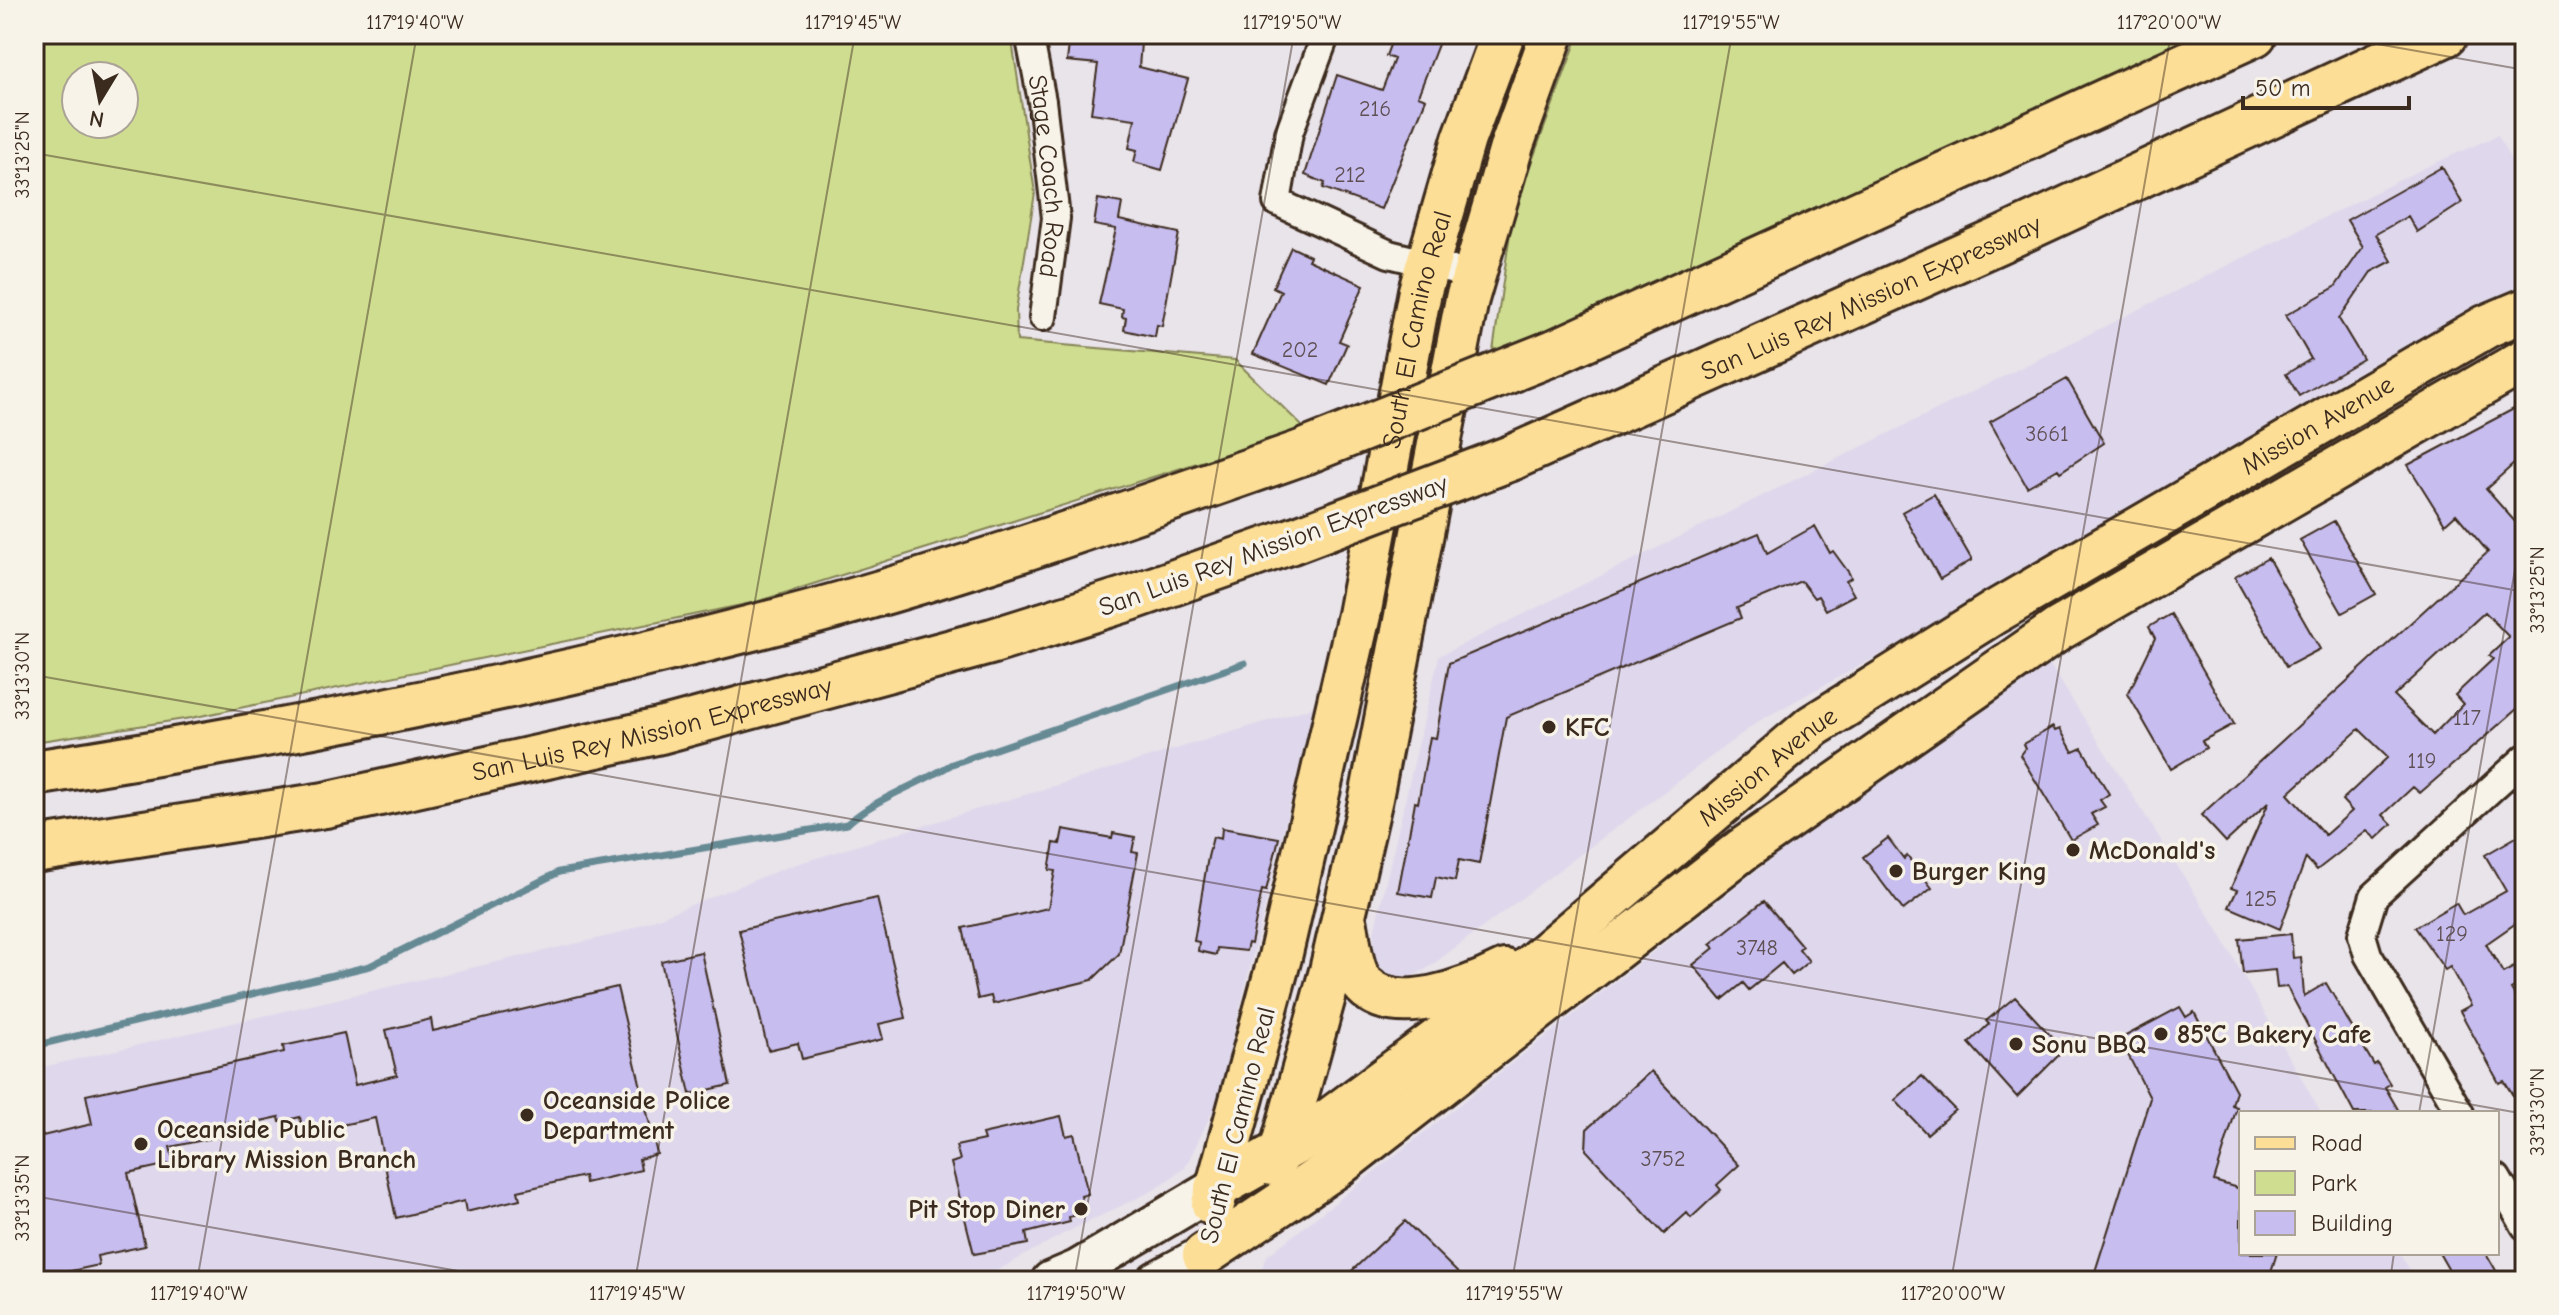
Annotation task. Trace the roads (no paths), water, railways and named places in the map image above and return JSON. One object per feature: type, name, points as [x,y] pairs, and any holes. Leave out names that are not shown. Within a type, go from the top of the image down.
[{"type":"highway","points":[[34,773],[286,731],[636,656],[786,619],[1005,555],[1304,452],[1555,352],[2254,34]]},
{"type":"highway","name":"San Luis Rey Mission Expressway","points":[[34,850],[325,805],[660,731],[993,641],[1130,598],[1511,458],[1981,248],[2445,34]]},
{"type":"main road","name":"South El Camino Real","points":[[1198,1268],[1216,1188],[1280,957],[1359,615],[1428,266],[1464,139],[1503,34]]},
{"type":"main road","name":"South El Camino Real","points":[[1198,1268],[1281,1152],[1344,916],[1371,798],[1474,275],[1512,145],[1552,34]]},
{"type":"main road","name":"Mission Avenue","points":[[1051,1281],[1077,1270],[1281,1152],[1490,1001],[1813,726],[1995,612],[2487,326],[2525,310]]},
{"type":"main road","name":"Mission Avenue","points":[[1156,1281],[1198,1268],[1337,1166],[1742,850],[1888,745],[2059,629],[2525,360]]},
{"type":"main road","points":[[2270,509],[2272,489],[2308,461],[2316,426]]},
{"type":"main road","points":[[2202,548],[2205,522],[2245,495],[2246,468]]},
{"type":"main road","points":[[1888,745],[1879,727],[1883,713],[1986,646],[1995,612]]},
{"type":"main road","points":[[1742,850],[1747,821],[1820,766],[1826,758],[1827,748],[1813,726]]},
{"type":"main road","points":[[1605,959],[1601,935],[1677,867],[1678,840]]},
{"type":"main road","points":[[1344,916],[1355,970],[1364,985],[1386,998],[1443,995],[1481,983],[1557,945]]},
{"type":"street","name":"Stage Coach Road","points":[[1029,34],[1042,101],[1056,218],[1043,317]]},
{"type":"street","points":[[1326,34],[1289,133],[1277,202],[1389,254],[1474,275]]},
{"type":"street","points":[[2459,1111],[2368,955],[2362,935],[2374,896],[2525,758]]},
{"type":"street","points":[[2499,1181],[2525,1226]]},
{"type":"waterway","points":[[34,1046],[370,966],[559,872],[847,824],[872,806],[952,764],[1245,663]]},
{"type":"place","name":"KFC","points":[[1549,727]]},
{"type":"place","name":"McDonald's","points":[[2073,850]]},
{"type":"place","name":"Burger King","points":[[1896,871]]},
{"type":"place","name":"85°C Bakery Cafe","points":[[2161,1034]]},
{"type":"place","name":"Sonu BBQ","points":[[2016,1044]]},
{"type":"place","name":"Oceanside Police Department","points":[[527,1115]]},
{"type":"place","name":"Oceanside Public Library Mission Branch","points":[[141,1144]]},
{"type":"place","name":"Pit Stop Diner","points":[[1081,1209]]}]
